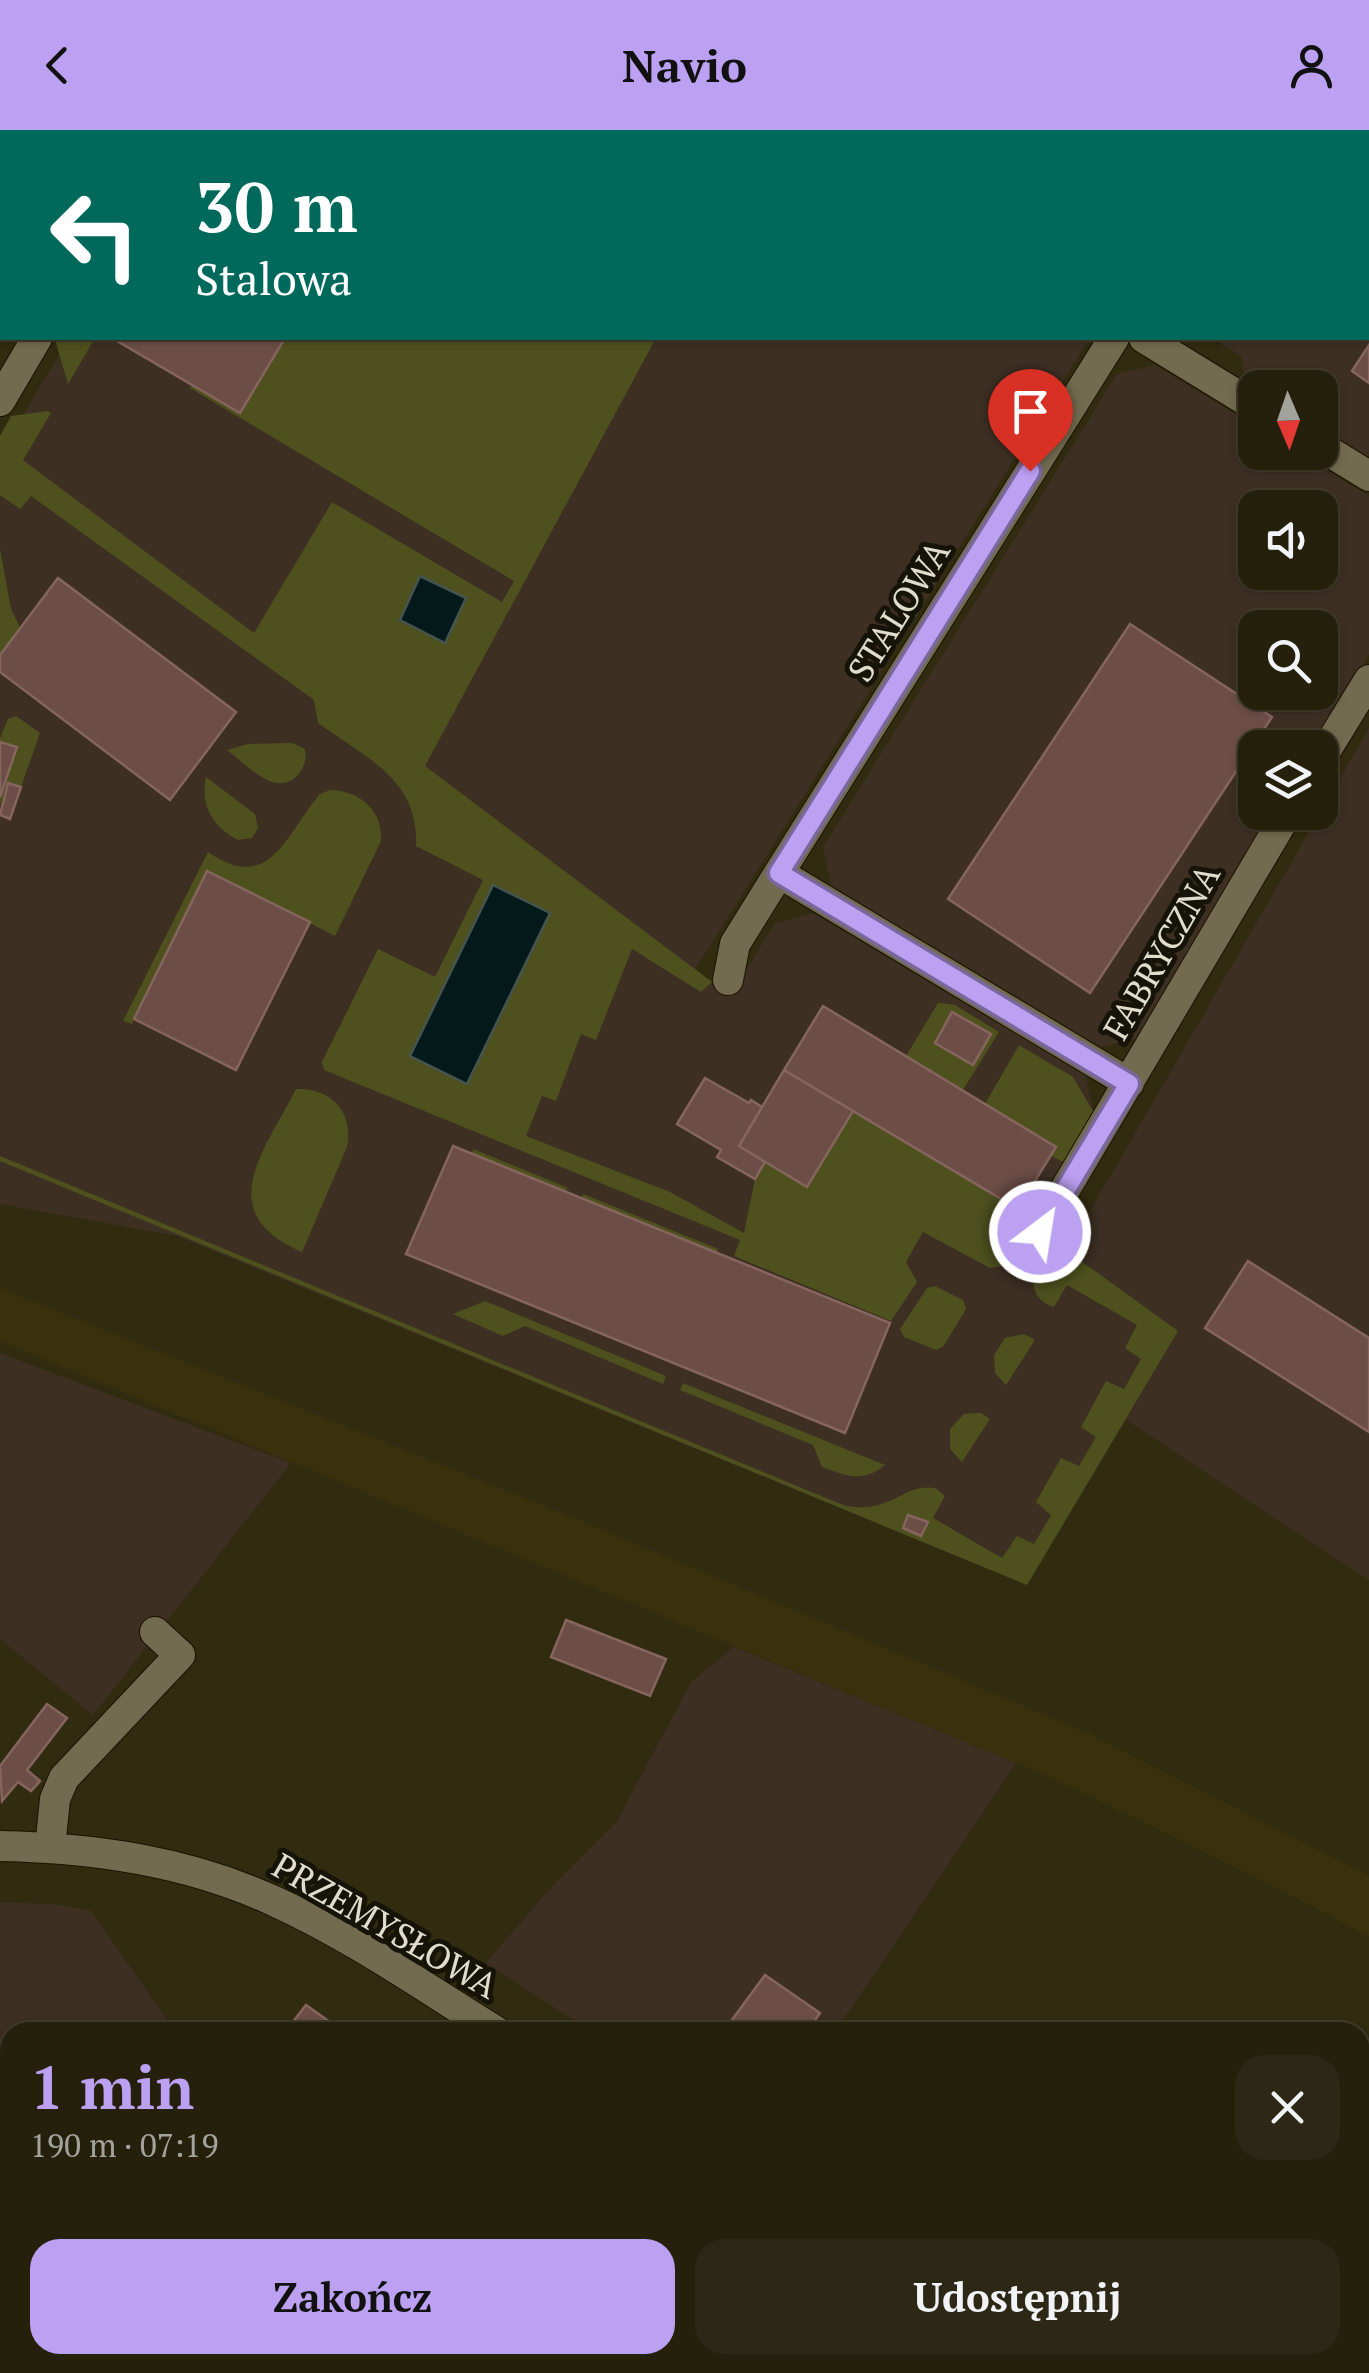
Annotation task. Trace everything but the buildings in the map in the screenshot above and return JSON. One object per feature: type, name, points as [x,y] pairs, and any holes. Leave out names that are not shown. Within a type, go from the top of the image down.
[{"type":"street","points":[[0,400],[37,340]]},
{"type":"street","name":"STALOWA","points":[[728,980],[735,944],[1113,340]]},
{"type":"street","points":[[1147,340],[1238,396]]},
{"type":"street","points":[[1338,457],[1369,476]]},
{"type":"street","points":[[1338,731],[1369,680]]},
{"type":"street","name":"FABRYCZNA","points":[[1040,1232],[1277,830]]},
{"type":"street","points":[[779,873],[1129,1084]]},
{"type":"street","points":[[50,1848],[54,1799],[64,1778],[180,1655],[155,1632]]},
{"type":"street","name":"PRZEMYSŁOWA","points":[[0,1846],[138,1858],[216,1878],[336,1932],[481,2022]]},
{"type":"shaded area","points":[[68,340],[1089,340],[695,970],[731,995],[775,923],[813,913],[1085,1075],[1094,1113],[1028,1224],[1067,1251],[1310,830],[1338,830],[1338,782],[1369,728],[1369,1580],[1126,1420],[1027,1585],[177,1236],[0,1204],[0,454]]},
{"type":"shaded area","points":[[1214,340],[1369,340],[1369,457],[1338,439],[1338,370],[1244,370],[1241,356]]},
{"type":"shaded area","points":[[1155,365],[1238,416],[1238,470],[1326,470],[1369,496],[1369,654],[1338,705],[1338,610],[1238,610],[1238,710],[1335,710],[1323,730],[1238,730],[1238,830],[1264,830],[1139,1038],[1101,1047],[831,886],[823,847],[1117,374]]},
{"type":"shaded area","points":[[0,1288],[562,1513],[1086,1732],[1369,1876],[1369,1937],[1059,1781],[0,1341]]},
{"type":"shaded area","points":[[0,1353],[291,1463],[93,1715],[0,1639]]},
{"type":"shaded area","points":[[734,1647],[1016,1763],[842,2022],[577,2022],[486,1963],[545,1894],[616,1823],[691,1682]]},
{"type":"shaded area","points":[[0,1902],[90,1910],[169,2022],[0,2022]]},
{"type":"green space","points":[[94,340],[68,384],[56,343]]},
{"type":"green space","points":[[284,340],[655,340],[425,766],[712,982],[701,992],[632,949],[596,1040],[581,1034],[556,1101],[542,1096],[526,1136],[670,1192],[744,1233],[755,1179],[765,1162],[808,1187],[853,1111],[1018,1209],[1028,1224],[1004,1266],[990,1268],[923,1232],[906,1262],[917,1282],[891,1321],[734,1256],[740,1240],[324,1070],[322,1062],[378,949],[435,977],[483,880],[416,846],[415,823],[399,787],[371,760],[318,723],[314,700],[31,496],[20,509],[0,495],[0,436],[11,416],[51,413],[23,460],[254,633],[332,502],[502,602],[514,581],[190,388],[192,385],[240,413]]},
{"type":"green space","points":[[0,549],[11,609],[28,644],[0,667]]},
{"type":"green space","points":[[16,716],[40,733],[21,787],[8,783],[0,806],[17,748],[0,742],[0,738],[8,719]]},
{"type":"green space","points":[[292,743],[305,749],[306,757],[297,776],[284,783],[263,778],[227,750],[248,744]]},
{"type":"green space","points":[[206,777],[255,814],[258,828],[252,838],[238,840],[215,822],[205,797]]},
{"type":"green space","points":[[330,790],[351,794],[368,804],[381,830],[381,841],[335,936],[207,871],[132,1024],[123,1021],[208,852],[229,864],[247,867],[261,863],[286,842],[320,794]]},
{"type":"green space","points":[[938,1003],[955,1005],[999,1032],[963,1090],[906,1056]]},
{"type":"green space","points":[[1019,1045],[1073,1077],[1097,1118],[1074,1167],[1051,1156],[1056,1146],[985,1104]]},
{"type":"green space","points":[[296,1089],[329,1097],[343,1113],[348,1134],[347,1147],[302,1252],[274,1236],[258,1219],[252,1200],[260,1158]]},
{"type":"green space","points":[[473,1149],[568,1188],[566,1192],[472,1154]]},
{"type":"green space","points":[[0,1156],[843,1505],[873,1506],[916,1489],[937,1489],[945,1496],[933,1518],[1002,1558],[1017,1536],[1034,1544],[1051,1515],[1036,1502],[1061,1458],[1079,1466],[1096,1437],[1081,1427],[1106,1381],[1124,1389],[1141,1359],[1125,1348],[1137,1325],[1067,1285],[1054,1307],[1037,1295],[1036,1268],[1052,1240],[1178,1331],[1027,1585],[0,1161]]},
{"type":"green space","points":[[583,1194],[718,1249],[717,1253],[582,1198]]},
{"type":"green space","points":[[935,1286],[963,1300],[966,1309],[943,1347],[936,1350],[904,1337],[900,1329],[927,1288]]},
{"type":"green space","points":[[485,1301],[666,1376],[663,1384],[525,1326],[503,1336],[453,1314]]},
{"type":"green space","points":[[1024,1334],[1035,1340],[1006,1385],[995,1373],[994,1355],[1005,1338]]},
{"type":"green space","points":[[683,1383],[885,1465],[862,1476],[822,1467],[813,1445],[680,1390]]},
{"type":"green space","points":[[981,1413],[990,1419],[962,1462],[950,1449],[950,1429],[964,1414]]},
{"type":"water","points":[[420,576],[466,598],[445,643],[400,620]]},
{"type":"water","points":[[493,885],[550,913],[467,1084],[410,1056]]},
{"type":"route","points":[[1030,471],[779,873],[1129,1084],[1040,1232]]}]
